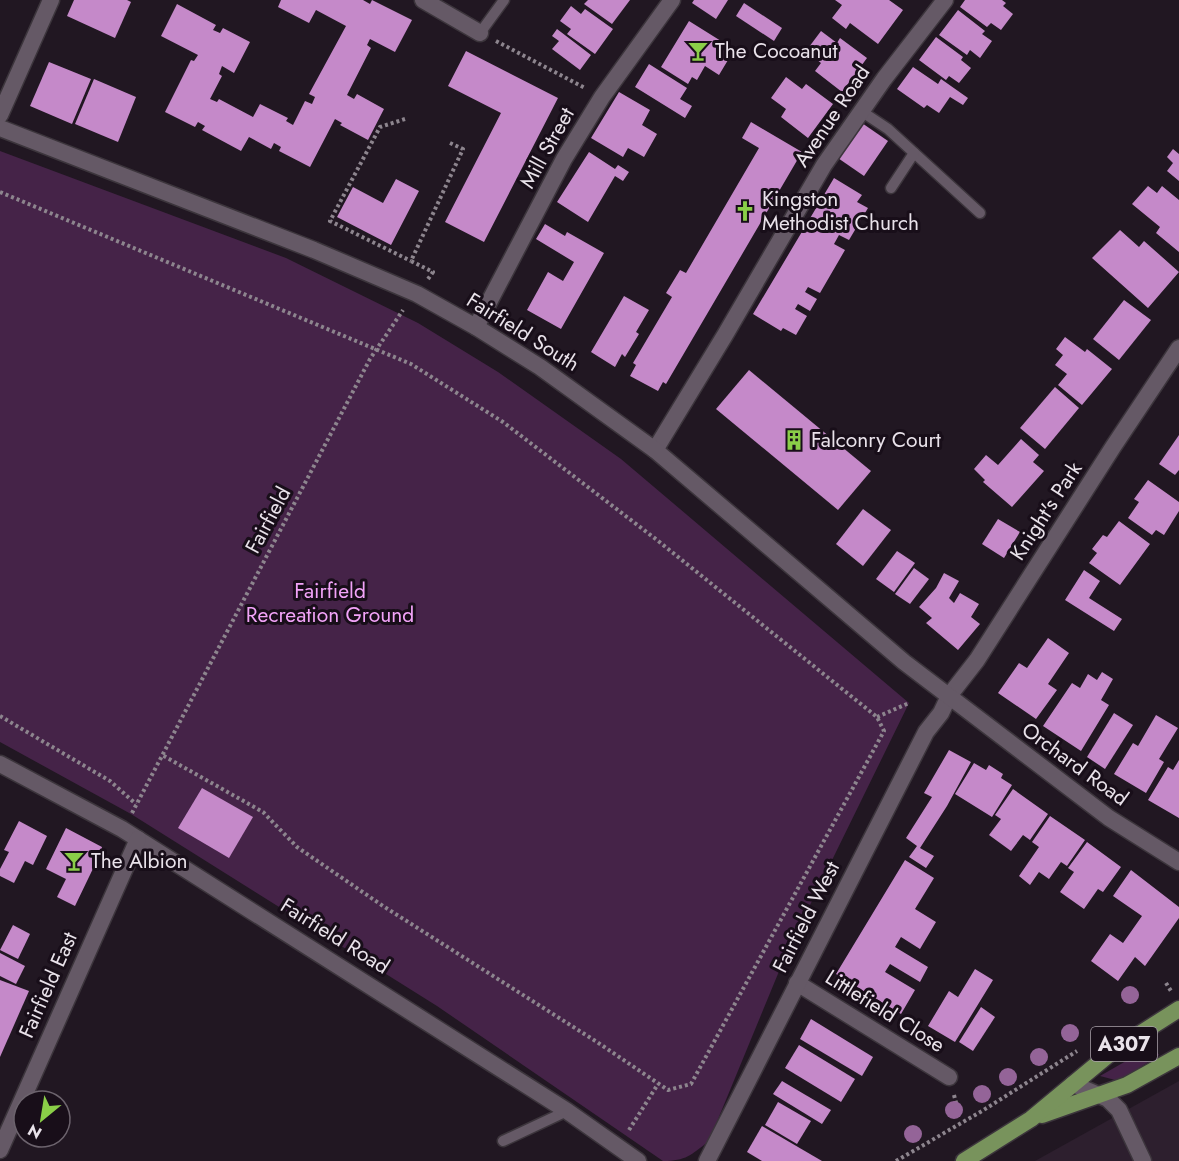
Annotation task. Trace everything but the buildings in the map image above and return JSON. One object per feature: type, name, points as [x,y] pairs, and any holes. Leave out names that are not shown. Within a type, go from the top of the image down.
[{"type":"main road","name":"A307","points":[[964,1161],[1031,1119],[1113,1051],[1179,1009]]},
{"type":"main road","name":"A307","points":[[1031,1119],[1127,1085],[1179,1056]]},
{"type":"street","points":[[0,116],[51,0]]},
{"type":"street","points":[[423,0],[480,33]]},
{"type":"street","name":"Mill Street","points":[[476,327],[564,159],[602,97],[672,0]]},
{"type":"street","name":"Avenue Road","points":[[655,450],[824,165],[861,111],[945,0]]},
{"type":"street","name":"Fairfield South","points":[[0,128],[314,250],[417,294],[476,327],[540,367],[655,450],[904,662],[949,696]]},
{"type":"street","name":"Knight's Park","points":[[949,696],[977,660],[1179,348]]},
{"type":"street","name":"Orchard Road","points":[[949,696],[1100,812],[1179,862]]},
{"type":"street","name":"Fairfield West","points":[[708,1161],[926,732],[941,713],[949,696]]},
{"type":"street","name":"Fairfield Road","points":[[0,764],[122,829],[567,1111],[638,1161]]},
{"type":"street","name":"Fairfield East","points":[[0,1150],[138,839]]},
{"type":"street","name":"Littlefield Close","points":[[797,983],[949,1077]]},
{"type":"street","points":[[1073,1084],[1108,1099],[1119,1110],[1143,1161]]},
{"type":"street","points":[[1119,1110],[1120,1100],[1127,1085]]},
{"type":"lane","points":[[480,33],[504,0]]},
{"type":"lane","points":[[861,111],[888,129],[980,213]]},
{"type":"lane","points":[[891,188],[914,153]]},
{"type":"lane","points":[[504,1141],[567,1111]]},
{"type":"path","points":[[480,33],[602,97]]},
{"type":"path","points":[[405,119],[380,127],[330,221],[411,261],[463,149],[450,143]]},
{"type":"path","points":[[0,192],[411,364],[503,422],[657,540],[877,717],[884,731],[691,1084],[668,1090],[597,1042],[383,906],[297,847],[263,812],[162,755]]},
{"type":"path","name":"Fairfield","points":[[122,829],[377,349],[432,272],[411,261]]},
{"type":"path","points":[[877,717],[909,703]]},
{"type":"path","points":[[0,716],[110,781],[136,804]]},
{"type":"path","points":[[896,1161],[982,1111],[1079,1049]]},
{"type":"path","points":[[626,1135],[658,1084]]},
{"type":"shaded area","points":[[1179,1081],[1179,1161],[1035,1161]]},
{"type":"green space","name":"Fairfield Recreation Ground","points":[[0,151],[286,258],[418,323],[498,372],[621,459],[909,703],[787,952],[709,1141],[693,1153],[677,1160],[663,1161],[437,1006],[131,814],[0,742]]},
{"type":"green space","points":[[1152,1046],[1159,1055],[1119,1081],[1100,1076]]},
{"type":"place","name":"The Cocoanut","points":[[698,51]]},
{"type":"place","name":"Kingston Methodist Church","points":[[745,211]]},
{"type":"place","name":"Falconry Court","points":[[794,440]]},
{"type":"place","name":"The Albion","points":[[74,861]]}]
